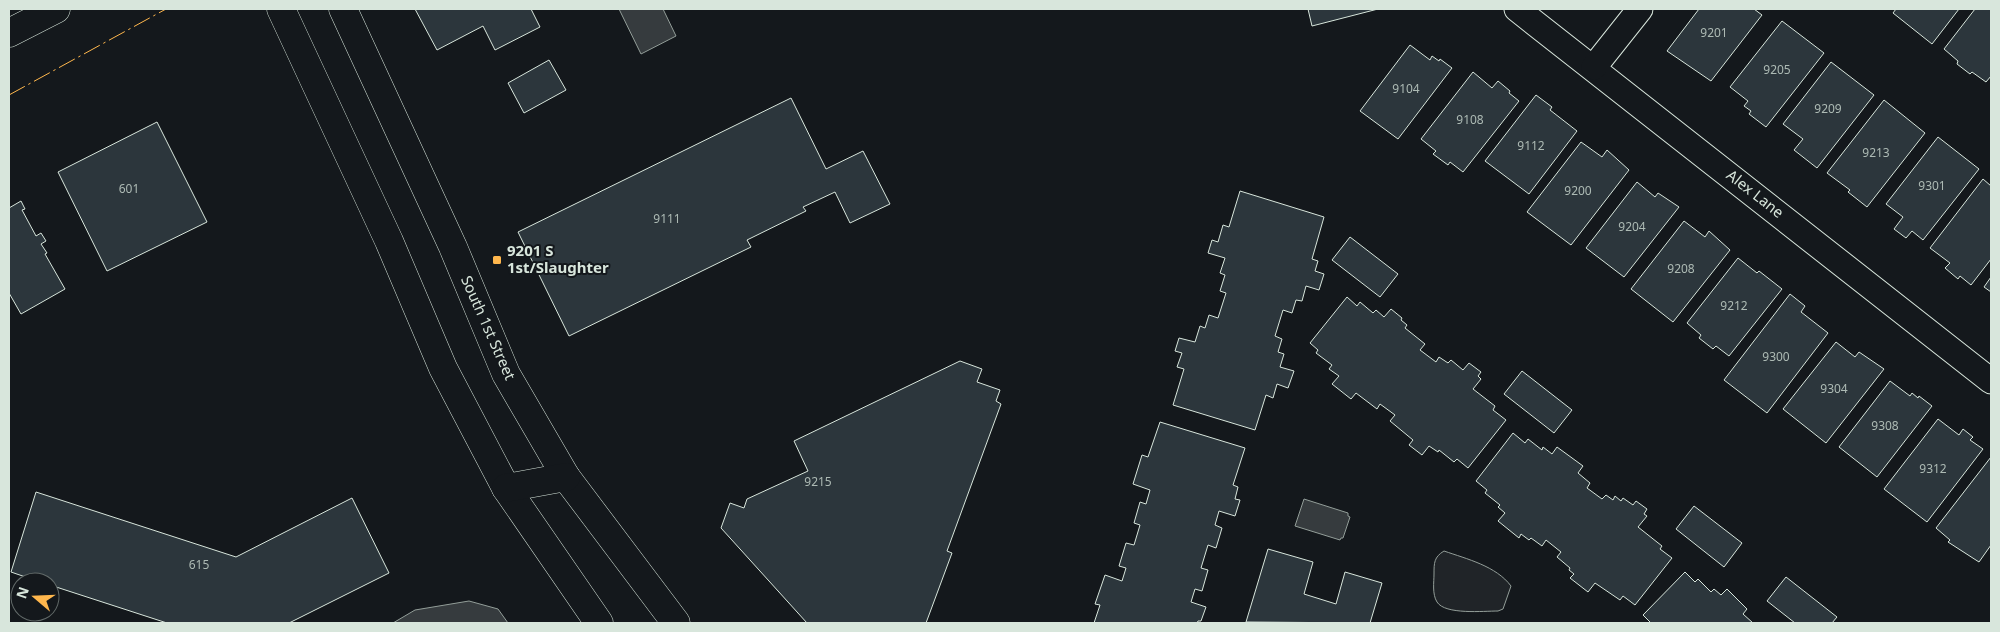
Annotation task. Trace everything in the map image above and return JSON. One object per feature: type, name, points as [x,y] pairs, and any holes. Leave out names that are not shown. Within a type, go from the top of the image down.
[{"type":"main road","points":[[9,33],[56,9]]},
{"type":"main road","points":[[281,9],[389,241],[443,368],[506,488],[599,623]]},
{"type":"main road","name":"South 1st Street","points":[[342,9],[453,247],[506,374],[566,477],[676,623]]},
{"type":"main road","points":[[506,488],[566,477]]},
{"type":"street","name":"Alex Lane","points":[[1517,9],[1594,67],[1991,381]]},
{"type":"street","points":[[1594,67],[1640,9]]},
{"type":"shaded area","points":[[619,9],[663,9],[676,36],[641,54]]},
{"type":"shaded area","points":[[1304,499],[1348,513],[1350,517],[1343,538],[1340,540],[1295,526]]},
{"type":"shaded area","points":[[1444,551],[1489,568],[1505,579],[1511,586],[1503,609],[1475,612],[1456,611],[1441,606],[1435,599],[1434,592],[1435,563],[1436,558]]},
{"type":"shaded area","points":[[469,601],[498,609],[508,623],[393,623],[415,610]]},
{"type":"building","points":[[415,9],[531,9],[540,27],[495,50],[483,26],[437,50]]},
{"type":"building","points":[[1308,9],[1378,9],[1312,26]]},
{"type":"building","points":[[1699,9],[1754,9],[1762,15],[1711,81],[1667,51]]},
{"type":"building","points":[[1896,9],[1959,9],[1932,44],[1893,13]]},
{"type":"building","points":[[1975,9],[1991,9],[1991,76],[1986,82],[1972,72],[1970,74],[1957,64],[1958,61],[1944,49]]},
{"type":"building","points":[[1782,21],[1824,53],[1766,127],[1749,114],[1751,111],[1744,106],[1748,101],[1730,87]]},
{"type":"building","points":[[1410,45],[1430,60],[1432,56],[1439,61],[1440,59],[1452,68],[1398,139],[1360,111]]},
{"type":"building","points":[[549,60],[566,90],[524,113],[508,83]]},
{"type":"building","points":[[1831,62],[1874,95],[1817,168],[1794,150],[1803,139],[1783,124]]},
{"type":"building","points":[[1473,72],[1492,88],[1498,81],[1519,101],[1463,172],[1450,162],[1448,165],[1433,154],[1436,151],[1421,139]]},
{"type":"building","points":[[1536,95],[1552,107],[1550,110],[1577,131],[1529,194],[1485,161]]},
{"type":"building","points":[[791,98],[826,169],[863,151],[890,204],[850,223],[835,192],[803,207],[806,211],[747,240],[751,247],[569,336],[518,232]]},
{"type":"building","points":[[1884,100],[1925,133],[1867,207],[1848,192],[1850,190],[1827,173]]},
{"type":"building","points":[[157,122],[207,222],[107,271],[58,172]]},
{"type":"building","points":[[1938,137],[1979,169],[1923,240],[1912,231],[1906,238],[1894,229],[1903,217],[1886,204]]},
{"type":"building","points":[[1581,142],[1602,157],[1607,150],[1629,170],[1571,245],[1527,212]]},
{"type":"building","points":[[1983,179],[1991,186],[1991,259],[1971,285],[1960,276],[1958,279],[1945,268],[1950,263],[1930,248]]},
{"type":"building","points":[[1637,182],[1655,197],[1658,193],[1679,207],[1624,277],[1586,248]]},
{"type":"building","points":[[1240,191],[1324,217],[1312,259],[1318,261],[1315,271],[1324,274],[1319,290],[1306,286],[1302,301],[1296,300],[1292,313],[1283,310],[1275,336],[1282,339],[1278,352],[1284,354],[1280,367],[1294,371],[1288,388],[1277,384],[1273,398],[1266,395],[1255,430],[1173,405],[1184,369],[1177,367],[1182,353],[1175,351],[1179,338],[1195,342],[1200,326],[1205,328],[1209,315],[1218,318],[1226,293],[1220,291],[1225,275],[1220,273],[1225,258],[1208,253],[1212,240],[1218,242],[1223,225],[1229,227]]},
{"type":"building","points":[[21,201],[25,209],[22,210],[36,236],[41,233],[46,241],[41,244],[65,289],[21,314],[9,293],[9,208]]},
{"type":"building","points":[[1684,221],[1705,237],[1709,231],[1730,250],[1673,322],[1631,289]]},
{"type":"building","points":[[1350,237],[1398,274],[1380,297],[1332,260]]},
{"type":"building","points":[[1738,258],[1782,289],[1729,356],[1716,346],[1713,349],[1699,338],[1701,335],[1687,323]]},
{"type":"building","points":[[1991,277],[1991,292],[1984,287]]},
{"type":"building","points":[[1790,294],[1805,306],[1801,312],[1828,333],[1767,413],[1724,380]]},
{"type":"building","points":[[1347,297],[1357,306],[1360,302],[1373,313],[1376,310],[1384,317],[1391,309],[1402,318],[1401,320],[1407,325],[1405,328],[1425,344],[1420,350],[1436,362],[1439,357],[1448,363],[1451,360],[1463,370],[1469,363],[1481,372],[1478,376],[1481,379],[1473,389],[1495,406],[1493,410],[1506,420],[1468,468],[1457,459],[1454,462],[1439,450],[1438,452],[1429,446],[1422,455],[1409,445],[1413,440],[1390,421],[1395,415],[1380,404],[1377,409],[1356,393],[1351,399],[1332,384],[1339,376],[1329,369],[1332,365],[1316,353],[1318,350],[1310,343]]},
{"type":"building","points":[[1836,342],[1855,357],[1859,352],[1884,369],[1826,443],[1783,409]]},
{"type":"building","points":[[960,361],[982,369],[977,382],[1000,390],[996,401],[1001,404],[947,551],[952,553],[926,623],[807,623],[721,528],[730,503],[744,508],[747,499],[808,471],[794,441]]},
{"type":"building","points":[[1522,371],[1572,410],[1554,433],[1504,394]]},
{"type":"building","points":[[1890,381],[1910,396],[1912,393],[1918,398],[1919,396],[1932,406],[1877,477],[1839,447]]},
{"type":"building","points":[[1938,419],[1959,435],[1963,429],[1973,437],[1970,440],[1983,449],[1927,522],[1884,489]]},
{"type":"building","points":[[1160,422],[1245,448],[1233,485],[1238,487],[1235,499],[1240,500],[1235,516],[1219,511],[1215,525],[1222,528],[1216,548],[1208,545],[1201,568],[1208,570],[1202,591],[1195,589],[1191,602],[1206,607],[1201,621],[1197,623],[1094,623],[1100,605],[1095,604],[1105,575],[1122,581],[1126,568],[1119,566],[1126,543],[1134,545],[1140,525],[1134,523],[1140,502],[1146,504],[1150,490],[1133,484],[1142,455],[1148,457]]},
{"type":"building","points":[[1513,433],[1525,443],[1528,439],[1542,450],[1543,447],[1552,454],[1557,447],[1583,466],[1578,473],[1590,483],[1587,488],[1602,499],[1606,495],[1613,500],[1615,496],[1621,501],[1623,498],[1633,505],[1636,501],[1647,509],[1644,514],[1647,516],[1638,527],[1662,546],[1660,549],[1672,558],[1635,605],[1623,596],[1620,600],[1595,583],[1588,592],[1570,578],[1574,574],[1557,557],[1561,552],[1546,540],[1542,546],[1521,534],[1519,538],[1498,521],[1505,513],[1498,507],[1500,505],[1485,493],[1487,490],[1476,481]]},
{"type":"building","points":[[1991,457],[1991,545],[1979,562],[1948,542],[1950,540],[1936,528]]},
{"type":"building","points":[[36,492],[236,557],[352,498],[389,573],[289,623],[167,623],[60,588],[60,572],[11,572]]},
{"type":"building","points":[[1694,506],[1742,543],[1724,567],[1676,529]]},
{"type":"building","points":[[1268,549],[1313,562],[1304,594],[1336,604],[1345,572],[1382,583],[1370,623],[1246,622]]},
{"type":"building","points":[[1685,572],[1695,582],[1698,579],[1711,592],[1714,589],[1721,595],[1727,589],[1747,609],[1743,614],[1753,623],[1651,623],[1643,615]]},
{"type":"building","points":[[1786,577],[1837,617],[1832,623],[1795,623],[1767,601]]},
{"type":"power","points":[[9,95],[166,9]]},
{"type":"place","name":"9201 S 1st/Slaughter","points":[[497,260]]}]
